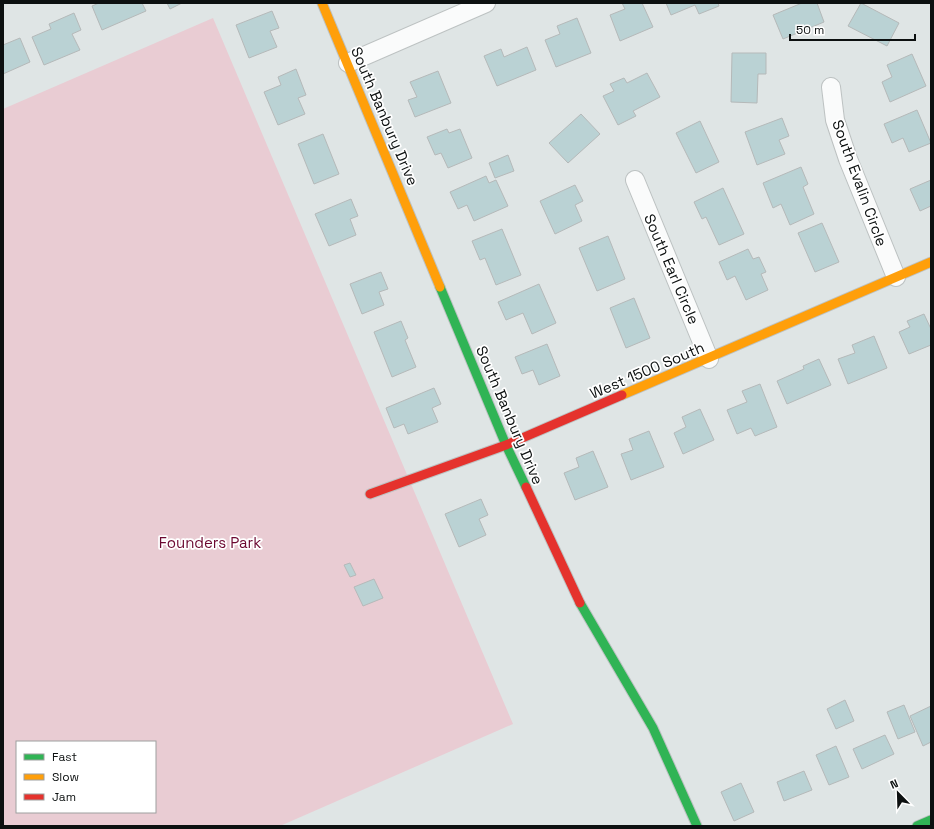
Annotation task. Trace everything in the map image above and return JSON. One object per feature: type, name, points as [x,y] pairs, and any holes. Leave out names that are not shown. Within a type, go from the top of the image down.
[{"type":"street","name":"South Banbury Drive","points":[[322,3],[506,445],[584,612],[653,728],[697,826]]},
{"type":"street","points":[[348,63],[486,3]]},
{"type":"street","name":"South Evalin Circle","points":[[831,87],[835,120],[848,159],[896,277]]},
{"type":"street","name":"South Earl Circle","points":[[634,180],[709,359]]},
{"type":"street","name":"West 1500 South","points":[[370,494],[506,445],[709,359],[931,262]]},
{"type":"street","points":[[917,826],[931,820]]},
{"type":"green space","name":"Founders Park","points":[[213,18],[513,724],[280,826],[3,826],[3,109]]},
{"type":"building","points":[[99,3],[142,3],[146,11],[102,30],[92,6]]},
{"type":"building","points":[[167,3],[182,3],[170,9]]},
{"type":"building","points":[[622,3],[642,3],[653,27],[620,41],[610,15],[625,9]]},
{"type":"building","points":[[666,3],[718,3],[719,6],[699,14],[695,5],[671,15]]},
{"type":"building","points":[[802,3],[817,3],[824,22],[783,39],[773,15]]},
{"type":"building","points":[[861,3],[899,23],[887,46],[848,26]]},
{"type":"building","points":[[272,11],[279,28],[270,31],[277,47],[249,58],[236,25]]},
{"type":"building","points":[[74,13],[81,30],[72,34],[80,50],[44,65],[32,37],[51,29],[49,24]]},
{"type":"building","points":[[577,18],[591,53],[556,67],[545,40],[560,34],[557,26]]},
{"type":"building","points":[[20,38],[30,62],[3,74],[3,45]]},
{"type":"building","points":[[527,47],[536,70],[497,86],[484,56],[501,49],[504,57]]},
{"type":"building","points":[[732,53],[766,53],[766,74],[758,74],[757,103],[731,102]]},
{"type":"building","points":[[912,54],[926,86],[890,102],[882,82],[892,77],[887,65]]},
{"type":"building","points":[[296,69],[306,95],[298,98],[305,114],[278,125],[264,92],[281,85],[278,77]]},
{"type":"building","points":[[438,71],[451,103],[415,117],[408,100],[417,97],[410,82]]},
{"type":"building","points":[[647,73],[660,97],[633,111],[636,116],[618,125],[603,96],[614,91],[610,84],[624,78],[627,83]]},
{"type":"building","points":[[917,110],[931,143],[909,152],[903,138],[892,143],[884,124]]},
{"type":"building","points":[[581,114],[600,134],[568,163],[549,143]]},
{"type":"building","points":[[782,118],[789,136],[779,140],[785,154],[757,165],[745,132]]},
{"type":"building","points":[[700,121],[719,162],[696,173],[676,133]]},
{"type":"building","points":[[447,129],[449,133],[460,129],[472,158],[448,168],[441,153],[435,155],[427,137]]},
{"type":"building","points":[[323,134],[339,174],[314,184],[298,144]]},
{"type":"building","points":[[508,155],[514,171],[495,178],[489,163]]},
{"type":"building","points":[[801,167],[808,184],[803,187],[814,214],[790,225],[781,204],[773,208],[763,183]]},
{"type":"building","points":[[486,176],[489,183],[496,180],[508,206],[474,221],[467,205],[458,209],[450,192]]},
{"type":"building","points":[[931,180],[931,206],[920,211],[910,189]]},
{"type":"building","points":[[575,185],[583,201],[575,205],[582,221],[555,234],[540,201]]},
{"type":"building","points":[[723,188],[744,234],[719,245],[706,217],[702,219],[694,202]]},
{"type":"building","points":[[351,199],[358,216],[350,219],[356,235],[329,246],[315,214]]},
{"type":"building","points":[[822,223],[839,262],[815,272],[798,233]]},
{"type":"building","points":[[502,229],[521,275],[496,285],[485,258],[480,260],[472,241]]},
{"type":"building","points":[[608,236],[625,279],[597,291],[579,248]]},
{"type":"building","points":[[748,249],[753,259],[759,257],[766,272],[761,274],[768,290],[746,300],[735,276],[727,280],[719,262]]},
{"type":"building","points":[[381,272],[388,289],[379,292],[384,305],[362,314],[350,284]]},
{"type":"building","points":[[539,284],[556,323],[532,334],[523,313],[506,320],[498,302]]},
{"type":"building","points":[[634,298],[650,338],[626,348],[610,308]]},
{"type":"building","points":[[924,314],[931,329],[931,345],[909,354],[899,332],[910,327],[907,321]]},
{"type":"building","points":[[401,321],[408,338],[405,340],[416,367],[392,377],[374,332]]},
{"type":"building","points":[[874,336],[887,368],[848,384],[838,359],[855,353],[852,345]]},
{"type":"building","points":[[547,344],[560,376],[539,385],[533,370],[522,374],[515,357]]},
{"type":"building","points":[[819,359],[831,385],[787,404],[777,381],[804,369],[803,366]]},
{"type":"building","points":[[760,384],[777,427],[755,436],[751,428],[737,434],[727,410],[747,402],[742,391]]},
{"type":"building","points":[[434,388],[441,404],[432,408],[438,422],[408,434],[404,424],[394,428],[386,408]]},
{"type":"building","points":[[700,409],[714,440],[683,454],[674,433],[686,427],[682,417]]},
{"type":"building","points":[[649,431],[664,467],[631,480],[621,454],[633,450],[629,439]]},
{"type":"building","points":[[593,451],[608,487],[575,500],[564,473],[579,467],[576,458]]},
{"type":"building","points":[[481,499],[488,515],[479,519],[486,535],[459,547],[445,514]]},
{"type":"building","points":[[350,563],[356,575],[350,577],[344,565]]},
{"type":"building","points":[[374,579],[383,598],[363,606],[354,587]]},
{"type":"building","points":[[845,700],[854,721],[836,729],[827,709]]},
{"type":"building","points":[[904,705],[915,732],[898,739],[887,712]]},
{"type":"building","points":[[931,706],[931,742],[923,746],[910,716]]},
{"type":"building","points":[[885,735],[894,754],[862,769],[853,749]]},
{"type":"building","points":[[836,746],[849,777],[829,785],[816,755]]},
{"type":"building","points":[[804,771],[812,790],[784,801],[777,782]]},
{"type":"building","points":[[741,783],[754,812],[734,821],[721,792]]},
{"type":"traffic: fast","points":[[440,287],[506,445],[526,487]]},
{"type":"traffic: fast","points":[[580,603],[653,728],[697,826]]},
{"type":"traffic: fast","points":[[917,826],[931,820]]},
{"type":"traffic: slow","points":[[322,3],[440,287]]},
{"type":"traffic: slow","points":[[622,395],[931,262]]},
{"type":"traffic: jam","points":[[370,494],[506,445],[622,395]]},
{"type":"traffic: jam","points":[[526,487],[580,603]]}]
